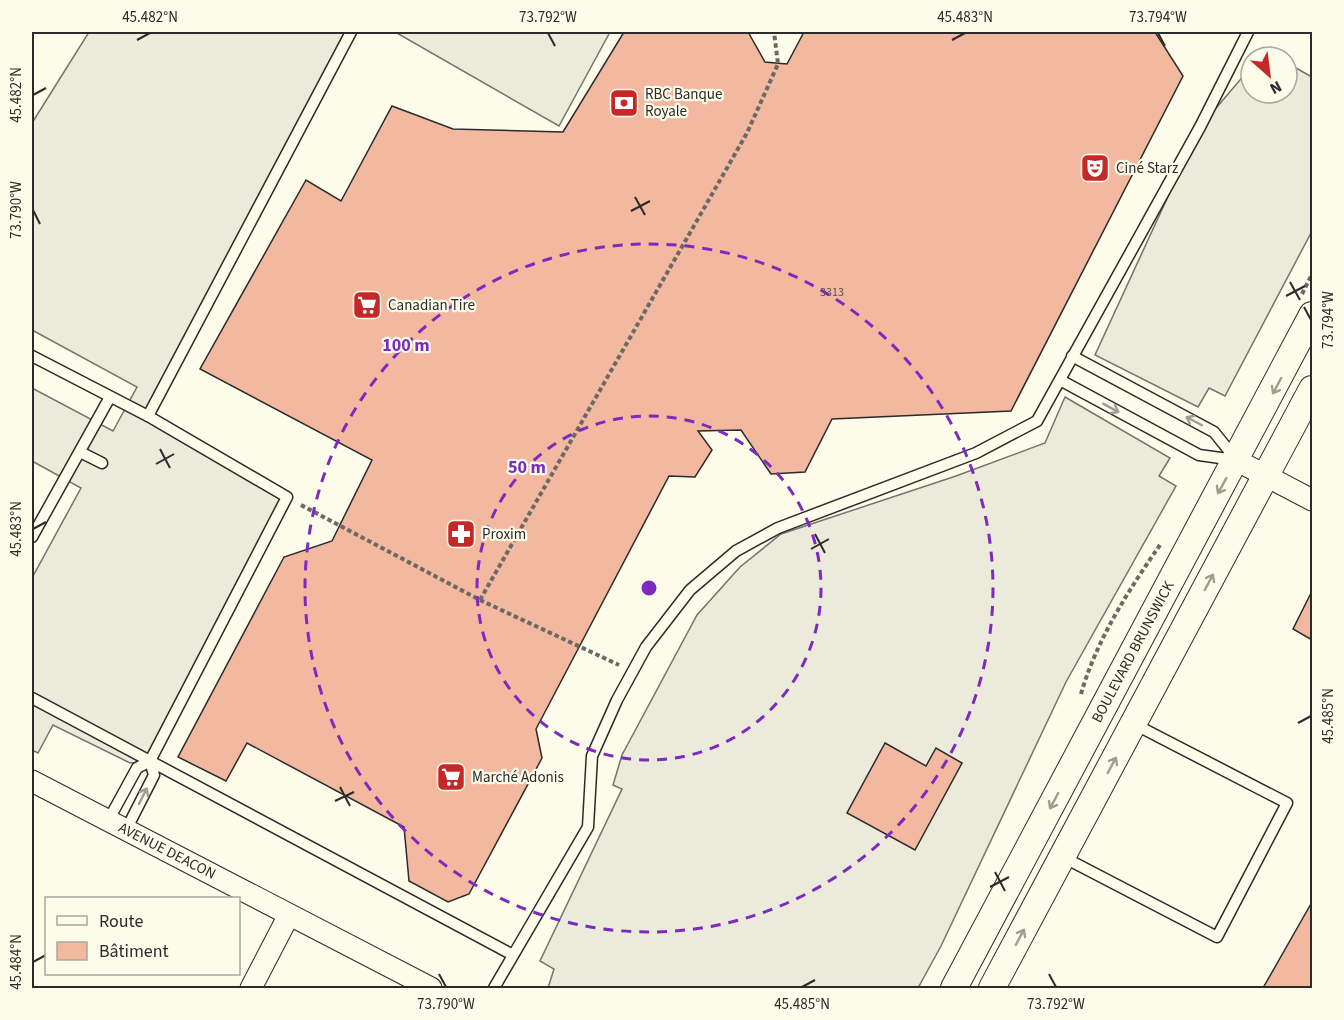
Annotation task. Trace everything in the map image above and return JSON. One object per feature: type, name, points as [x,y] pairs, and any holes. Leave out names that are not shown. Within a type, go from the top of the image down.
[{"type":"street","name":"BOULEVARD BRUNSWICK","points":[[954,988],[1312,315]]},
{"type":"street","points":[[993,988],[1312,390]]},
{"type":"street","points":[[1236,460],[1312,500]]},
{"type":"street","name":"AVENUE DEACON","points":[[32,781],[431,988]]},
{"type":"street","points":[[251,988],[289,915]]},
{"type":"lane","points":[[148,416],[351,32]]},
{"type":"lane","points":[[494,988],[588,827],[592,756],[633,671],[646,646],[690,590],[736,551],[778,528],[976,453],[1037,421],[1200,127],[1248,32]]},
{"type":"lane","points":[[32,356],[148,416],[287,498],[150,761],[137,768],[117,825]]},
{"type":"lane","points":[[1072,356],[1214,432],[1236,460]]},
{"type":"lane","points":[[1060,380],[1198,455],[1236,460]]},
{"type":"lane","points":[[32,537],[110,397]]},
{"type":"lane","points":[[80,452],[102,463]]},
{"type":"lane","points":[[32,698],[513,955]]},
{"type":"lane","points":[[1062,857],[1217,937],[1287,803],[1134,723]]},
{"type":"lane","points":[[117,825],[154,775],[150,761]]},
{"type":"path","points":[[480,600],[747,133],[777,64],[774,32]]},
{"type":"path","points":[[287,498],[480,600],[577,647],[633,671]]},
{"type":"shaded area","points":[[89,32],[351,32],[148,416],[287,497],[150,761],[130,763],[53,725],[38,753],[32,750],[32,578],[81,488],[32,461],[32,388],[113,431],[137,387],[32,330],[32,123]]},
{"type":"shaded area","points":[[395,32],[610,32],[559,126]]},
{"type":"shaded area","points":[[1299,70],[1312,77],[1312,231],[1225,396],[1209,388],[1198,407],[1095,355],[1200,127],[1239,81],[1239,105],[1299,105]]},
{"type":"shaded area","points":[[1065,397],[1170,458],[1159,476],[1176,486],[1066,682],[941,946],[918,988],[548,988],[554,969],[540,961],[622,789],[613,785],[622,755],[697,615],[740,567],[781,534],[956,476],[1045,443]]},
{"type":"building","points":[[624,32],[748,32],[765,62],[787,64],[804,32],[1155,32],[1183,76],[1011,411],[832,419],[805,472],[771,474],[741,430],[698,431],[712,450],[695,477],[669,476],[536,729],[542,758],[469,894],[448,902],[409,881],[404,827],[247,743],[226,781],[178,757],[284,557],[332,541],[372,460],[200,369],[306,180],[341,201],[392,106],[453,129],[563,132]]},
{"type":"building","points":[[1312,591],[1312,640],[1293,629]]},
{"type":"building","points":[[885,743],[926,766],[936,748],[962,763],[915,850],[847,813]]},
{"type":"building","points":[[1312,902],[1312,988],[1263,988]]},
{"type":"place","name":"RBC Banque Royale","points":[[624,103]]},
{"type":"place","name":"Ciné Starz","points":[[1095,168]]},
{"type":"place","name":"Canadian Tire","points":[[367,305]]},
{"type":"place","name":"Proxim","points":[[461,534]]},
{"type":"place","name":"Marché Adonis","points":[[451,777]]}]
